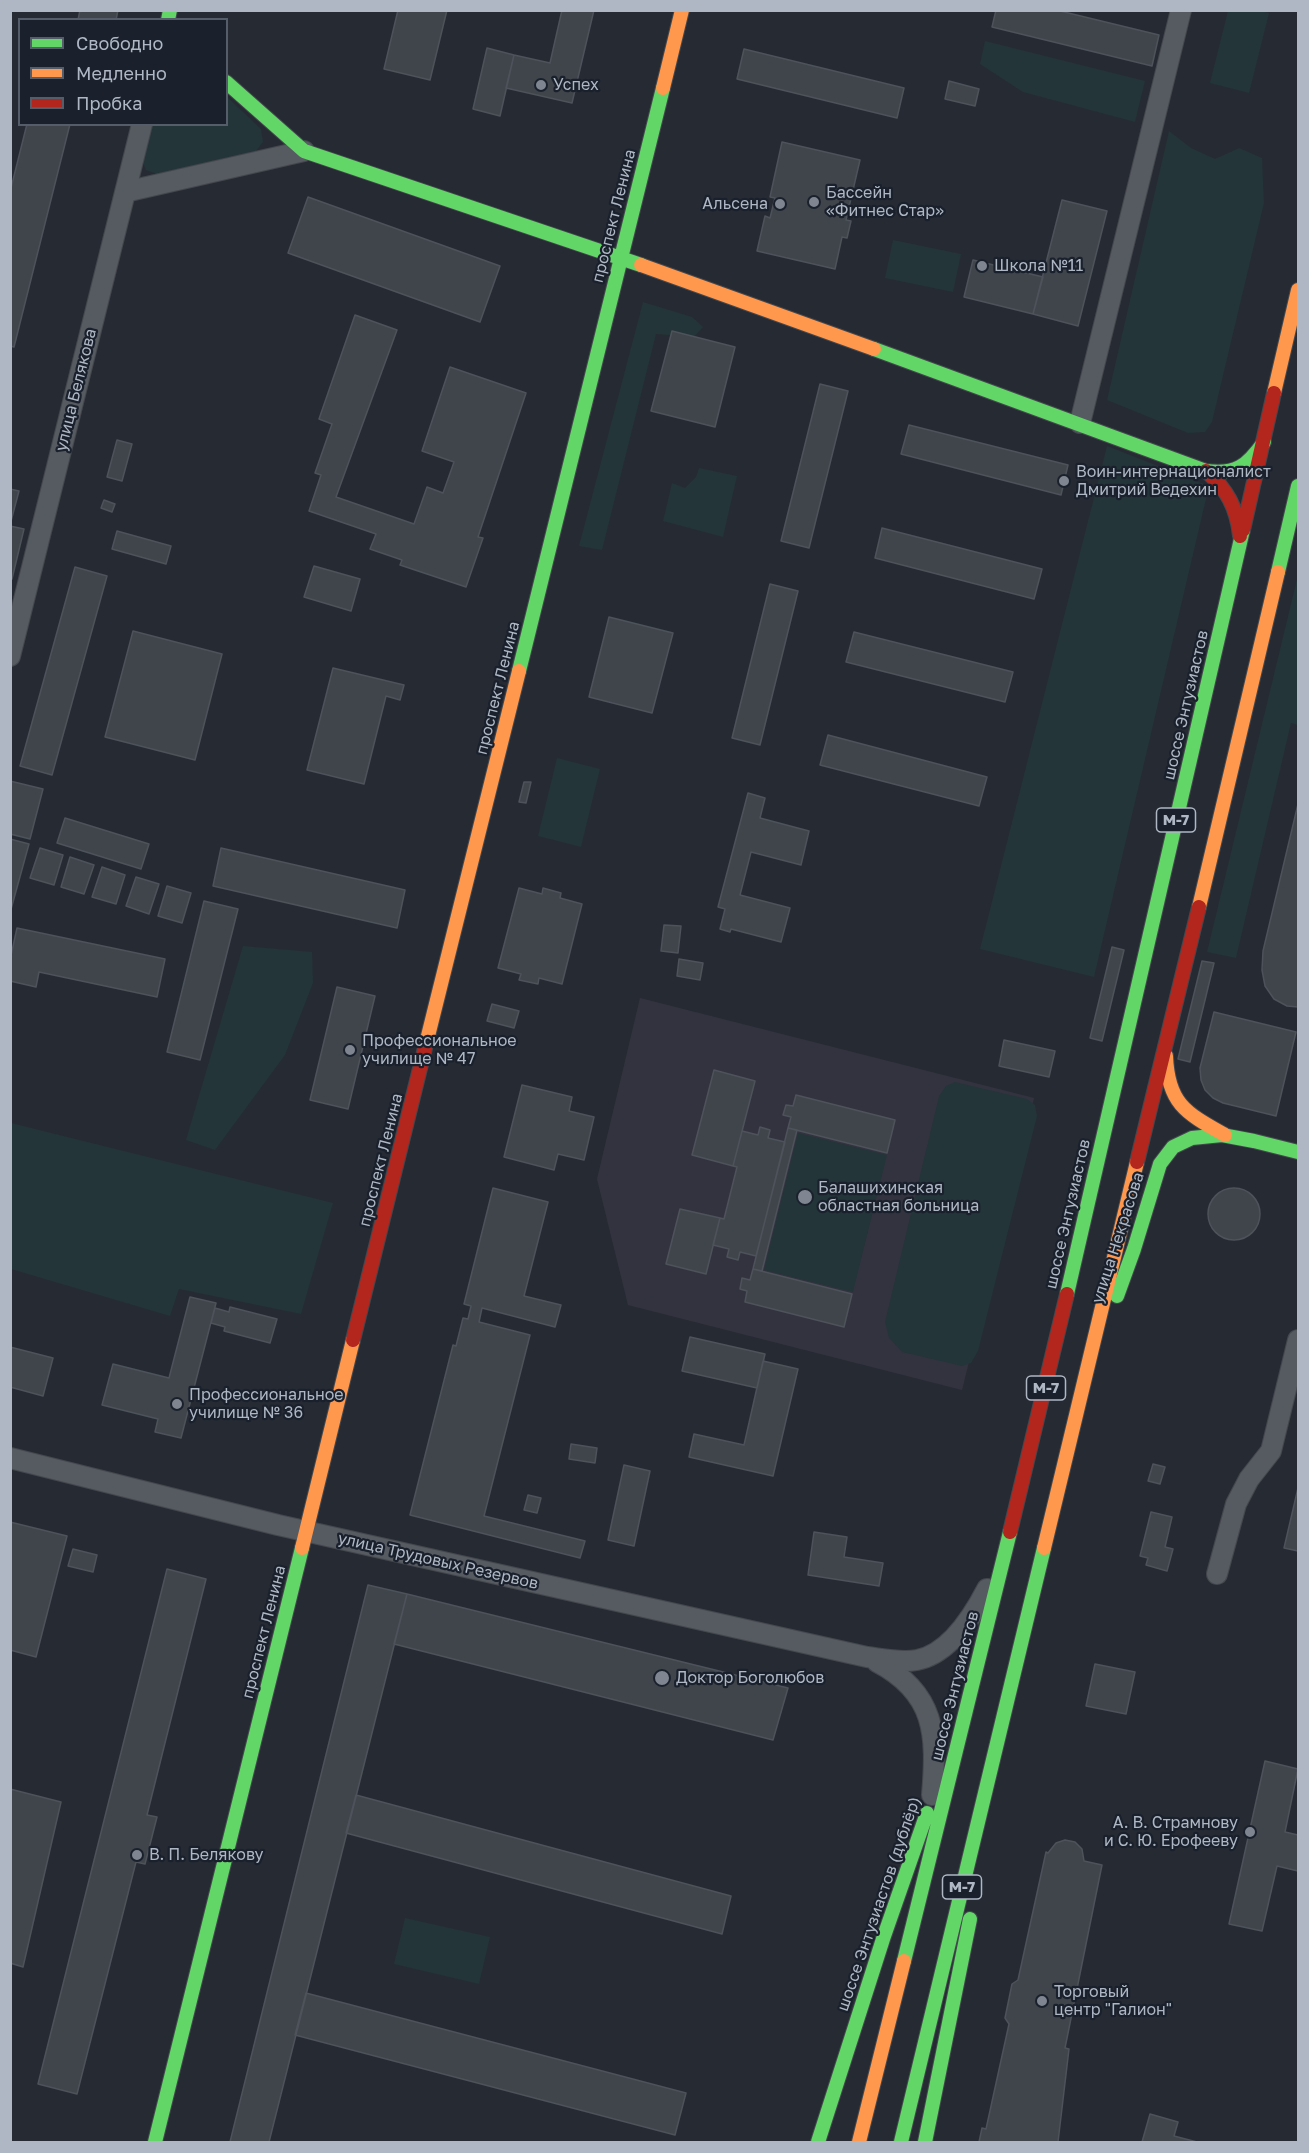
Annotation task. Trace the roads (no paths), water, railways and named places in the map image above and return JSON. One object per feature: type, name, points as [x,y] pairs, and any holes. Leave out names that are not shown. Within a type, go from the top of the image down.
[{"type":"main road","name":"проспект Ленина","points":[[155,2142],[682,10]]},
{"type":"main road","points":[[228,84],[304,151],[621,258],[1080,423],[1206,471],[1220,474],[1233,472],[1243,467],[1264,442]]},
{"type":"main road","name":"шоссе Энтузиастов","points":[[859,2142],[1047,1383],[1299,290]]},
{"type":"main road","points":[[1206,471],[1226,489],[1234,501],[1239,519],[1241,542]]},
{"type":"main road","name":"М-7","points":[[900,2142],[1167,1035],[1218,834],[1299,486]]},
{"type":"main road","name":"улица Некрасова","points":[[1167,1035],[1167,1084],[1172,1095],[1182,1107],[1197,1119],[1225,1135],[1299,1152]]},
{"type":"main road","name":"улица Некрасова","points":[[1080,1394],[1134,1249],[1160,1164],[1168,1152],[1179,1143],[1196,1137],[1225,1135]]},
{"type":"main road","points":[[925,2142],[973,1904],[1023,1631]]},
{"type":"main road","name":"шоссе Энтузиастов (дублёр)","points":[[818,2142],[883,1939],[975,1677]]},
{"type":"street","points":[[1080,423],[1181,10]]},
{"type":"street","name":"улица Белякова","points":[[10,656],[142,126]]},
{"type":"street","points":[[125,192],[304,151]]},
{"type":"street","points":[[1217,1574],[1236,1504],[1249,1479],[1271,1451],[1299,1340]]},
{"type":"street","name":"улица Трудовых Резервов","points":[[10,1458],[306,1532],[867,1657],[898,1661],[919,1659],[935,1652],[953,1639],[980,1604],[1006,1551]]},
{"type":"street","name":"улица Трудовых Резервов","points":[[867,1657],[896,1672],[912,1686],[923,1703],[932,1728],[935,1760],[931,1801]]},
{"type":"place","name":"Успех","points":[[541,85]]},
{"type":"place","name":"Бассейн «Фитнес Стар»","points":[[814,202]]},
{"type":"place","name":"Альсена","points":[[780,204]]},
{"type":"place","name":"Школа №11","points":[[982,266]]},
{"type":"place","name":"Воин-интернационалист Дмитрий Ведехин","points":[[1064,481]]},
{"type":"place","name":"Профессиональное училище № 47","points":[[350,1050]]},
{"type":"place","name":"Балашихинская областная больница","points":[[805,1197]]},
{"type":"place","name":"Профессиональное училище № 36","points":[[177,1404]]},
{"type":"place","name":"Доктор Боголюбов","points":[[662,1678]]},
{"type":"place","name":"А. В. Страмнову и С. Ю. Ерофееву","points":[[1250,1832]]},
{"type":"place","name":"В. П. Белякову","points":[[137,1855]]},
{"type":"place","name":"Торговый центр \"Галион\"","points":[[1042,2001]]}]
